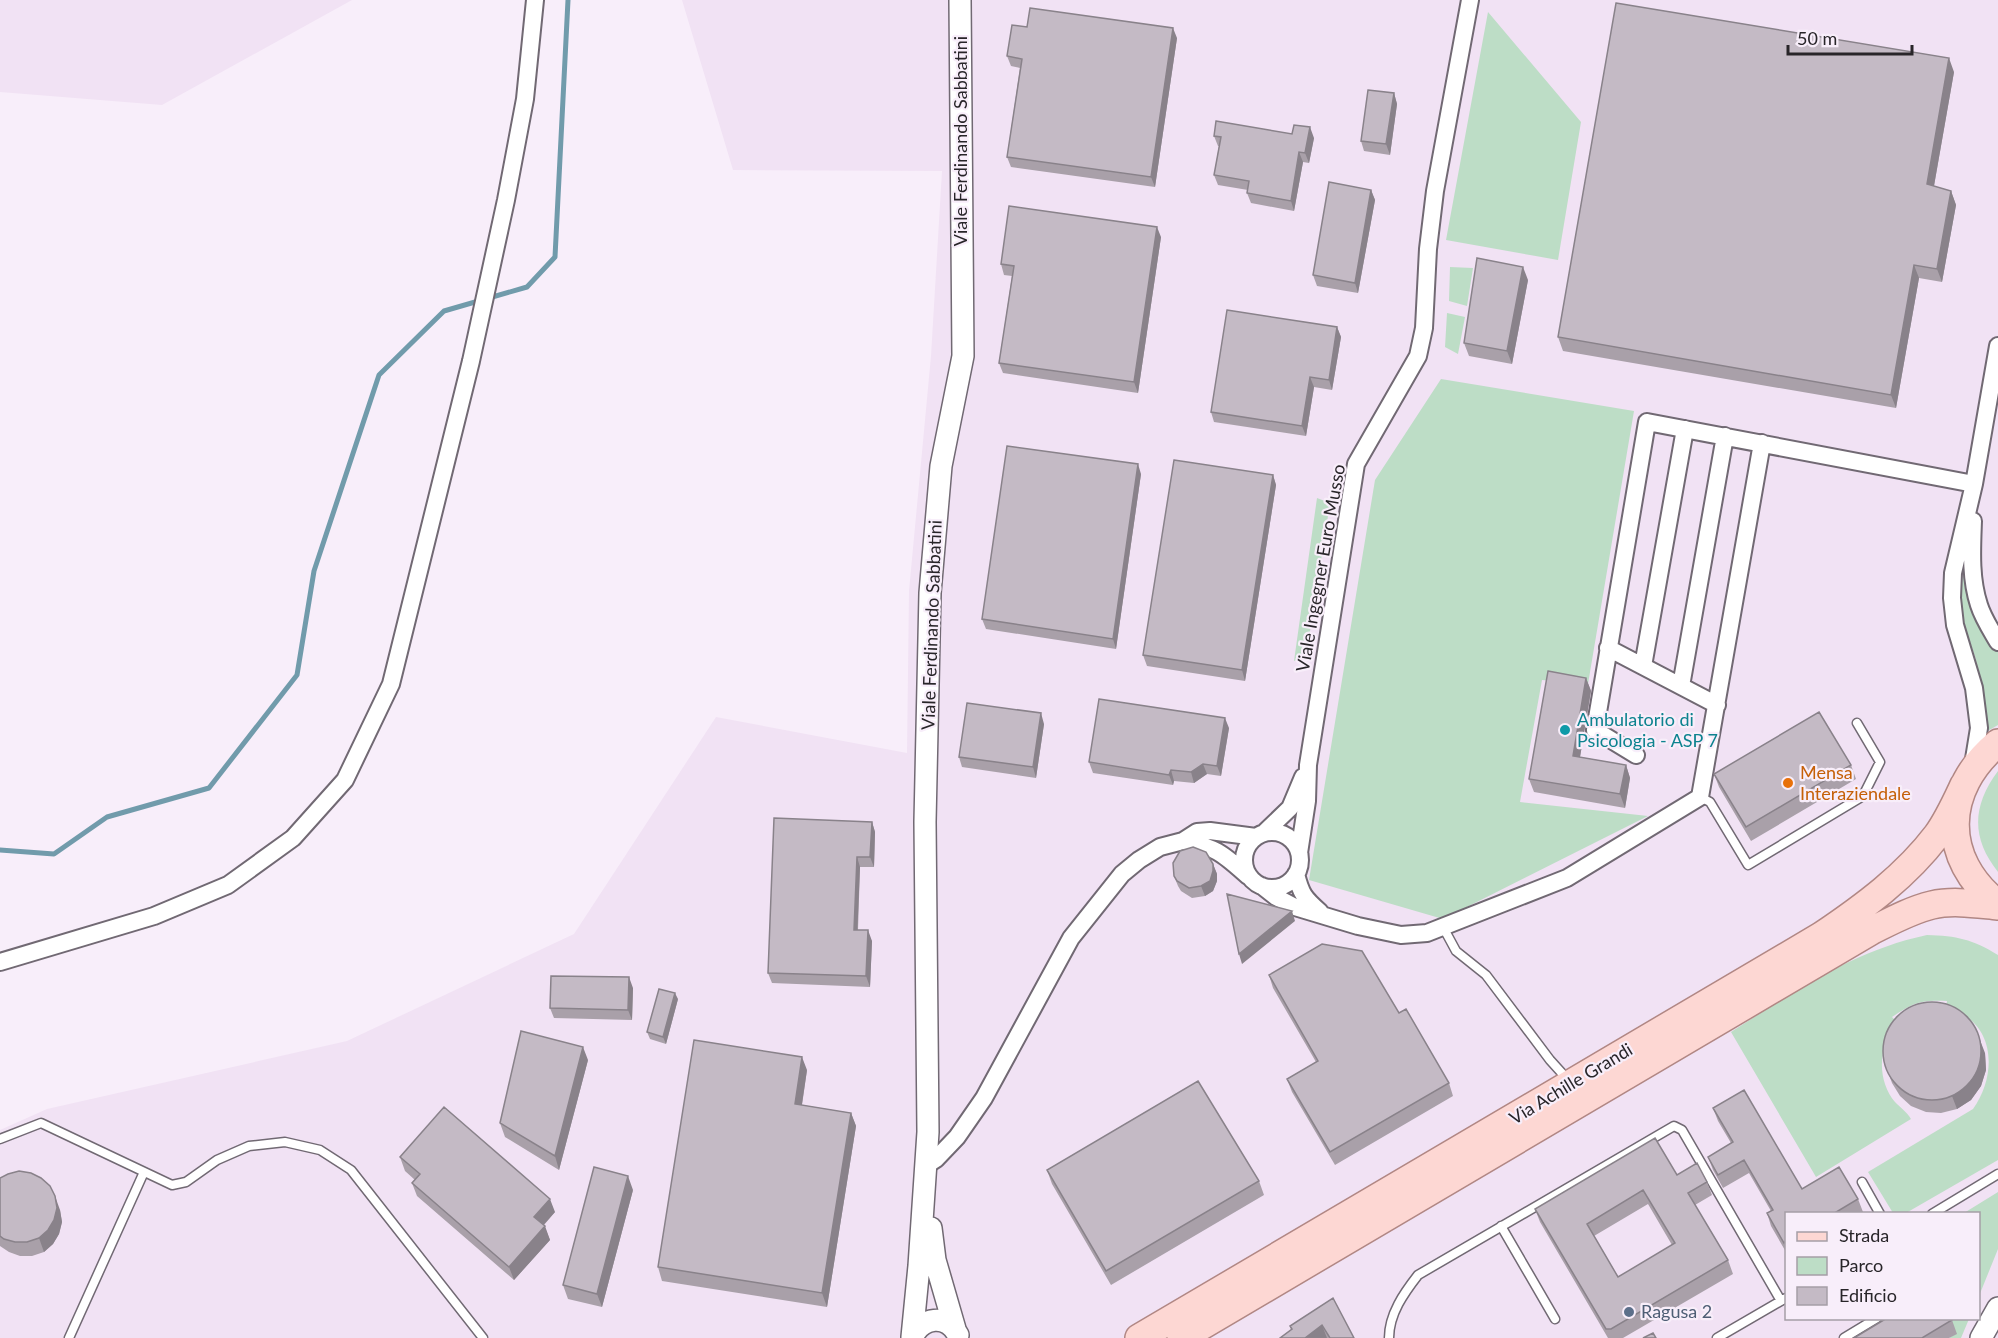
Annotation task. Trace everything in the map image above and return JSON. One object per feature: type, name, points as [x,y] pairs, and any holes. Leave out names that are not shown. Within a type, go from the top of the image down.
[{"type":"main road","points":[[1998,743],[1985,754],[1968,777],[1958,804],[1955,824],[1957,843],[1972,879],[1998,905]]},
{"type":"main road","name":"Via Achille Grandi","points":[[1138,1338],[1821,936],[1887,887],[1916,860],[1951,812],[1968,777]]},
{"type":"main road","name":"Via Achille Grandi","points":[[1181,1338],[1871,931],[1902,916],[1933,905],[1958,903],[1998,905]]},
{"type":"street","points":[[0,962],[154,916],[228,885],[293,838],[345,780],[391,684],[471,361],[525,99],[535,0]]},
{"type":"street","name":"Viale Ferdinando Sabbatini","points":[[925,1173],[928,1132],[925,822],[930,593],[941,466],[963,356],[960,0]]},
{"type":"street","name":"Viale Ingegner Euro Musso","points":[[1308,765],[1356,464],[1418,356],[1424,328],[1428,249],[1435,191],[1470,0]]},
{"type":"street","points":[[1968,777],[1979,728],[1974,688],[1955,625],[1952,598],[1953,573],[1974,484],[1998,346]]},
{"type":"street","points":[[1636,755],[1595,730],[1647,422],[1974,484]]},
{"type":"street","points":[[1643,666],[1685,429]]},
{"type":"street","points":[[1681,686],[1725,436]]},
{"type":"street","points":[[1183,841],[1213,848],[1276,897],[1295,907],[1358,926],[1401,935],[1427,933],[1567,878],[1700,797],[1762,443]]},
{"type":"street","points":[[1974,484],[1972,558],[1974,583],[1978,604],[1998,642]]},
{"type":"street","points":[[1608,648],[1717,705]]},
{"type":"street","points":[[1248,876],[1244,868],[1244,859],[1250,843],[1290,808],[1308,765]]},
{"type":"street","points":[[1262,886],[1277,888],[1285,885],[1299,868],[1308,765]]},
{"type":"street","points":[[912,1337],[925,1173],[957,1137],[984,1098],[1071,938],[1122,874],[1160,847],[1183,841],[1197,832],[1260,835],[1273,832],[1289,838],[1299,853]]},
{"type":"street","points":[[1296,874],[1303,894],[1323,914]]},
{"type":"street","points":[[925,1173],[935,1260],[959,1335]]},
{"type":"street","points":[[1981,1338],[1998,1308]]},
{"type":"street","points":[[912,1337],[921,1324],[935,1320],[943,1321],[959,1335]]},
{"type":"lane","points":[[1700,797],[1710,802],[1748,865],[1863,796],[1880,762],[1857,723]]},
{"type":"lane","points":[[1443,927],[1456,951],[1486,975],[1550,1060],[1571,1084]]},
{"type":"lane","points":[[0,1139],[41,1123],[172,1185],[186,1182],[217,1160],[249,1146],[285,1142],[320,1150],[351,1170],[483,1338]]},
{"type":"lane","points":[[1389,1338],[1395,1312],[1418,1275],[1670,1126],[1677,1126],[1682,1130],[1784,1299],[1717,1338]]},
{"type":"lane","points":[[69,1338],[144,1172]]},
{"type":"lane","points":[[1935,1212],[1996,1177]]},
{"type":"lane","points":[[1862,1182],[1879,1212]]},
{"type":"lane","points":[[1501,1226],[1556,1319]]},
{"type":"lane","points":[[1844,1338],[1874,1320]]},
{"type":"shaded area","points":[[0,0],[352,0],[162,105],[0,92]]},
{"type":"shaded area","points":[[682,0],[1998,0],[1998,1338],[0,1338],[0,1130],[47,1109],[347,1041],[574,934],[716,717],[907,753],[909,591],[931,356],[942,171],[733,170]]},
{"type":"green space","points":[[1488,12],[1581,122],[1558,260],[1446,240]]},
{"type":"green space","points":[[1450,267],[1473,268],[1467,306],[1449,301]]},
{"type":"green space","points":[[1447,313],[1465,317],[1458,354],[1445,347]]},
{"type":"green space","points":[[1441,379],[1634,411],[1588,684],[1542,680],[1520,802],[1648,816],[1443,919],[1309,880],[1375,480]]},
{"type":"green space","points":[[1317,498],[1330,503],[1306,657],[1294,661]]},
{"type":"green space","points":[[1964,568],[1985,638],[1998,652],[1998,725],[1984,733],[1976,660],[1959,608]]},
{"type":"green space","points":[[1998,771],[1998,872],[1983,847],[1978,822],[1983,797]]},
{"type":"green space","points":[[1927,935],[1947,936],[1964,939],[1998,955],[1998,1160],[1908,1212],[1892,1212],[1868,1172],[1973,1109],[1981,1095],[1989,1065],[1988,1050],[1975,1024],[1963,1014],[1946,1008],[1947,1001],[1918,1003],[1892,1017],[1899,1024],[1884,1051],[1882,1066],[1884,1082],[1895,1102],[1911,1119],[1816,1177],[1731,1032],[1825,974],[1874,951]]},
{"type":"green space","points":[[1998,1192],[1998,1249],[1980,1294],[1980,1212],[1966,1212]]},
{"type":"green space","points":[[1949,1320],[1969,1320],[1961,1338],[1949,1338],[1956,1333]]},
{"type":"building","points":[[1616,3],[1949,58],[1927,184],[1951,191],[1937,269],[1914,265],[1891,395],[1558,337]]},
{"type":"building","points":[[1030,8],[1173,28],[1151,177],[1007,157],[1022,59],[1007,56],[1012,25],[1027,27]]},
{"type":"building","points":[[1368,90],[1394,93],[1386,144],[1361,141]]},
{"type":"building","points":[[1216,121],[1292,134],[1294,125],[1310,127],[1305,153],[1299,152],[1291,201],[1247,193],[1249,181],[1214,175],[1221,137],[1214,136]]},
{"type":"building","points":[[1329,182],[1371,190],[1355,283],[1313,275]]},
{"type":"building","points":[[1009,206],[1157,227],[1134,382],[999,363],[1014,266],[1001,264]]},
{"type":"building","points":[[1477,258],[1523,267],[1507,351],[1464,343]]},
{"type":"building","points":[[1227,310],[1337,327],[1329,380],[1310,377],[1302,426],[1211,412]]},
{"type":"building","points":[[1007,446],[1138,464],[1113,639],[982,619]]},
{"type":"building","points":[[1174,460],[1273,475],[1242,670],[1143,655]]},
{"type":"building","name":"Ambulatorio di Psicologia - ASP 7","points":[[1548,671],[1586,678],[1573,756],[1626,765],[1620,794],[1529,779]]},
{"type":"building","points":[[1099,699],[1225,718],[1217,766],[1203,764],[1191,772],[1171,770],[1169,775],[1089,762]]},
{"type":"building","points":[[967,703],[1041,713],[1033,767],[959,757]]},
{"type":"building","name":"Mensa Interaziendale","points":[[1819,712],[1851,765],[1746,827],[1714,774]]},
{"type":"building","points":[[774,818],[872,822],[870,857],[857,857],[854,930],[868,930],[866,976],[768,973]]},
{"type":"building","points":[[1193,847],[1206,852],[1213,864],[1213,871],[1210,881],[1201,886],[1189,888],[1177,881],[1174,876],[1173,863],[1180,851]]},
{"type":"building","points":[[1227,894],[1292,911],[1239,954]]},
{"type":"building","points":[[1322,944],[1362,951],[1399,1013],[1406,1009],[1449,1083],[1330,1152],[1287,1079],[1318,1061],[1269,975]]},
{"type":"building","points":[[551,976],[629,977],[628,1010],[550,1008]]},
{"type":"building","points":[[659,989],[675,993],[663,1037],[647,1032]]},
{"type":"building","points":[[1932,1002],[1942,1003],[1959,1010],[1973,1024],[1980,1041],[1980,1061],[1973,1078],[1959,1092],[1942,1099],[1932,1100],[1922,1099],[1905,1092],[1891,1078],[1884,1061],[1883,1051],[1884,1041],[1891,1024],[1905,1010],[1922,1003]]},
{"type":"building","points":[[521,1031],[583,1047],[555,1156],[500,1123]]},
{"type":"building","points":[[694,1040],[802,1057],[795,1104],[851,1113],[822,1293],[658,1267]]},
{"type":"building","points":[[1198,1081],[1259,1181],[1106,1271],[1047,1170]]},
{"type":"building","points":[[1744,1090],[1802,1189],[1839,1167],[1858,1199],[1836,1212],[1785,1212],[1784,1243],[1767,1213],[1773,1210],[1744,1160],[1718,1175],[1708,1157],[1733,1142],[1713,1108]]},
{"type":"building","points":[[444,1107],[550,1199],[534,1217],[545,1226],[509,1267],[412,1183],[420,1174],[400,1157]]},
{"type":"building","points":[[1655,1138],[1677,1175],[1697,1163],[1707,1182],[1688,1193],[1728,1260],[1611,1329],[1606,1329],[1535,1209]],"holes":[[[1643,1190],[1675,1243],[1618,1277],[1587,1224]]]},
{"type":"building","points":[[594,1167],[628,1176],[597,1294],[563,1285]]},
{"type":"building","points":[[19,1171],[31,1173],[50,1186],[57,1208],[48,1230],[39,1238],[27,1242],[15,1242],[0,1236],[0,1178]]},
{"type":"building","points":[[1333,1298],[1354,1338],[1330,1338],[1322,1325],[1305,1338],[1280,1338],[1292,1329],[1290,1326]]},
{"type":"building","points":[[1884,1320],[1952,1320],[1922,1338],[1854,1338]]},
{"type":"building","points":[[1653,1333],[1656,1338],[1643,1338]]},
{"type":"waterway","points":[[0,850],[54,854],[107,817],[209,788],[297,675],[314,571],[379,375],[444,311],[527,287],[555,257],[568,0]]},
{"type":"place","name":"Ambulatorio di Psicologia - ASP 7","points":[[1565,730]]},
{"type":"place","name":"Mensa Interaziendale","points":[[1788,783]]},
{"type":"place","name":"Ragusa 2","points":[[1629,1312]]}]
